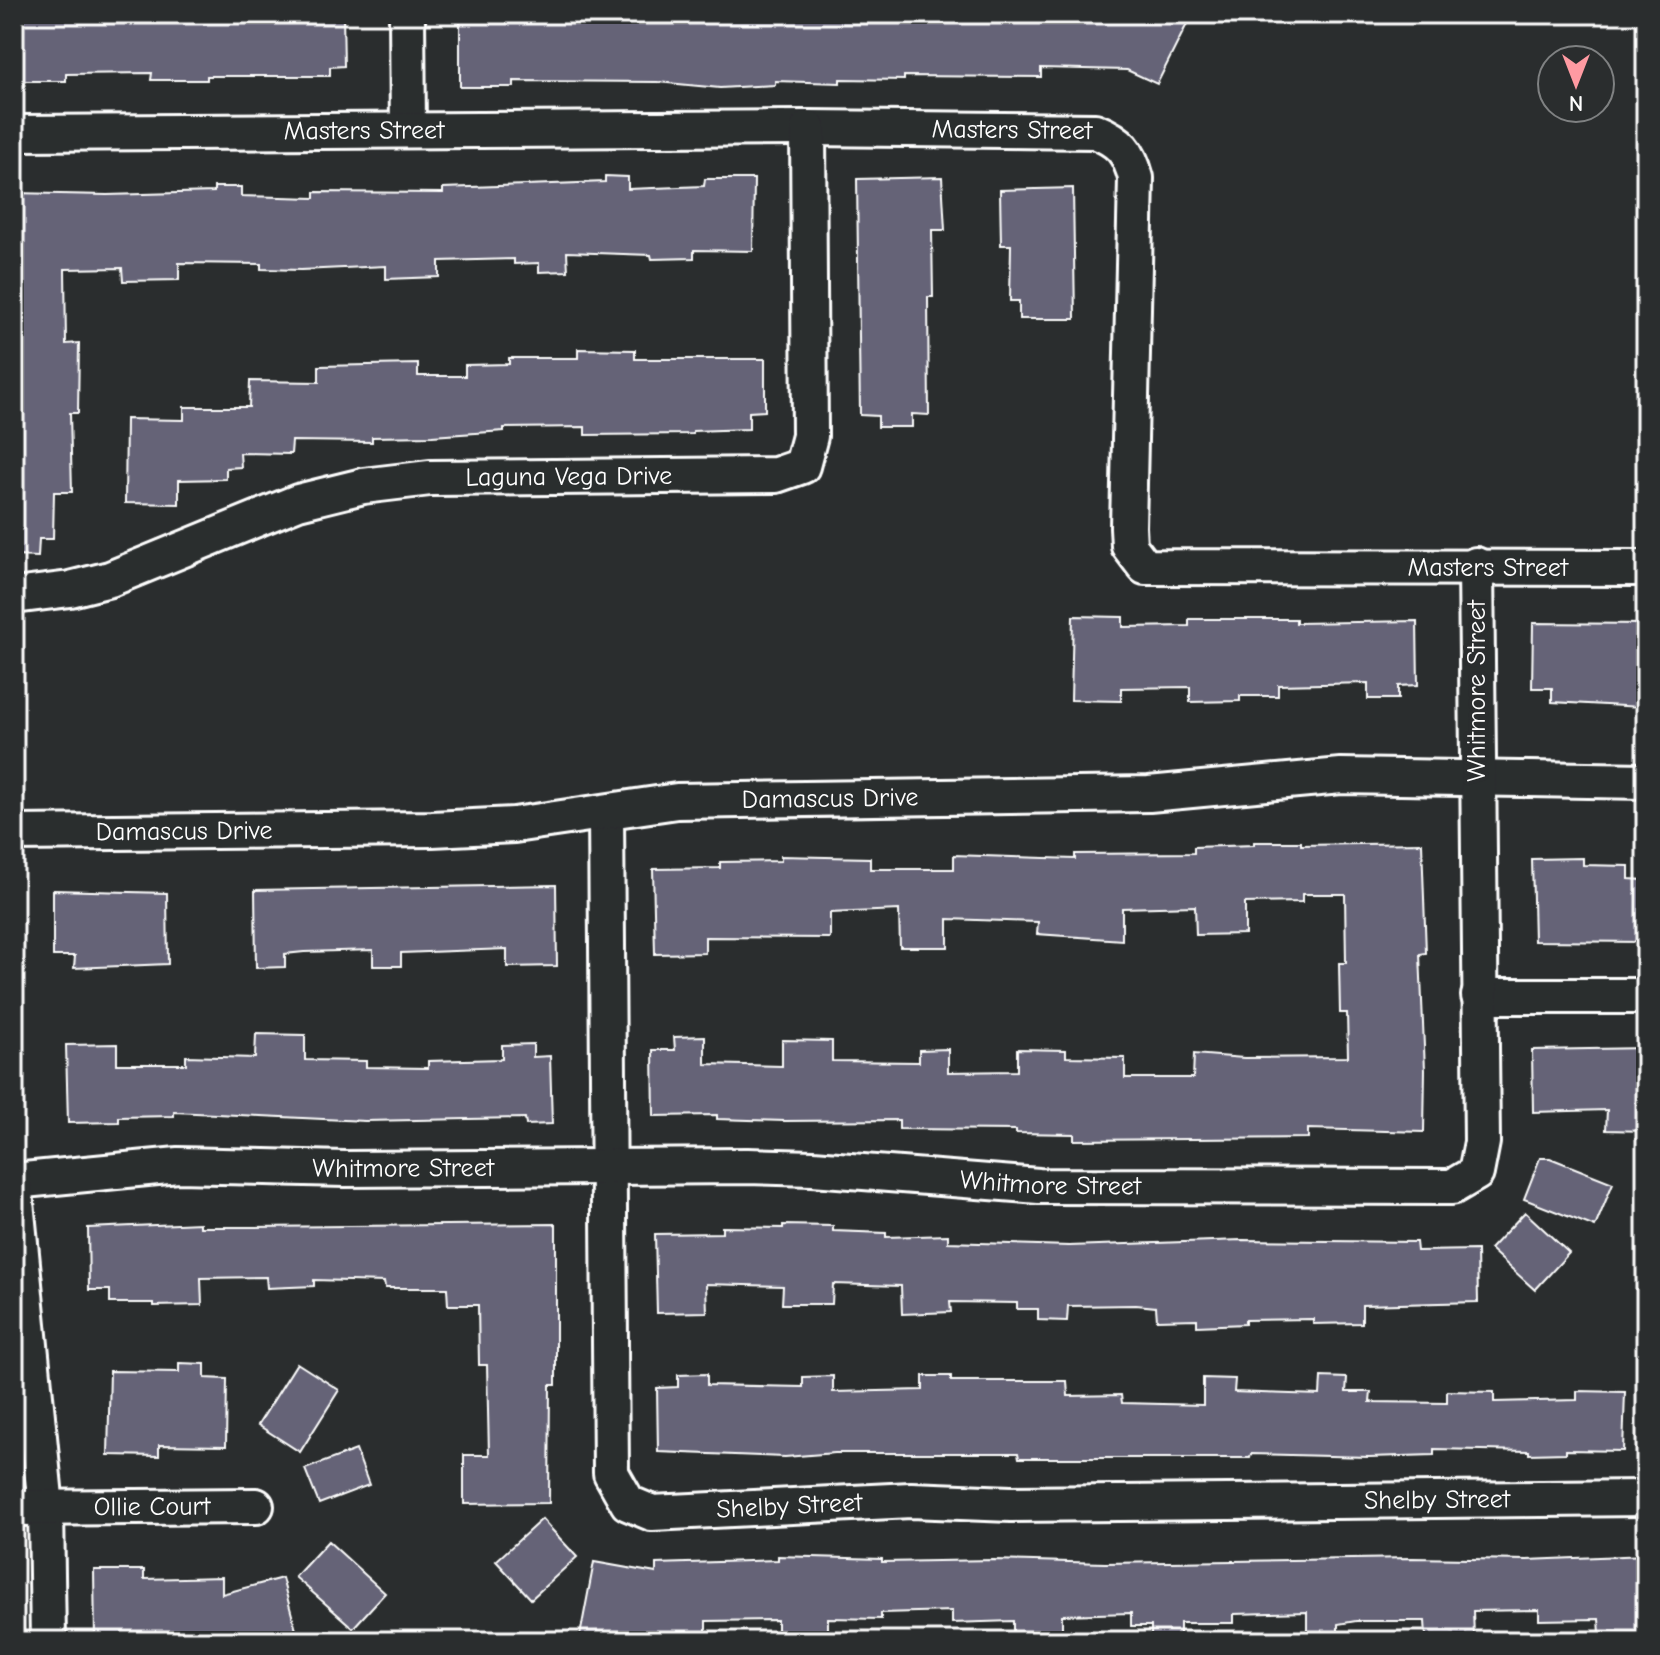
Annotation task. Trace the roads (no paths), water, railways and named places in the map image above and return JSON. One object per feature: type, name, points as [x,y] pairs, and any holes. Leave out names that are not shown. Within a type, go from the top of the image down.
[{"type":"street","points":[[407,14],[408,130]]},
{"type":"street","name":"Masters Street","points":[[14,133],[808,128],[1095,131],[1117,140],[1130,157],[1136,178],[1128,527],[1129,546],[1145,567],[1476,565],[1646,568]]},
{"type":"street","name":"Laguna Vega Drive","points":[[14,596],[110,579],[298,502],[363,486],[430,478],[776,475],[802,466],[810,436],[808,128]]},
{"type":"street","name":"Whitmore Street","points":[[14,1182],[178,1165],[345,1169],[813,1168],[1039,1186],[1452,1187],[1476,1173],[1482,1142],[1476,565]]},
{"type":"street","name":"Damascus Drive","points":[[14,833],[432,829],[514,825],[677,801],[1149,794],[1341,776],[1646,781]]},
{"type":"street","name":"Shelby Street","points":[[606,813],[611,1473],[628,1503],[652,1513],[911,1500],[1011,1504],[1646,1498]]},
{"type":"street","points":[[1479,996],[1646,996]]},
{"type":"street","points":[[14,1182],[30,1508],[48,1641]]},
{"type":"street","name":"Ollie Court","points":[[30,1508],[256,1506]]}]
